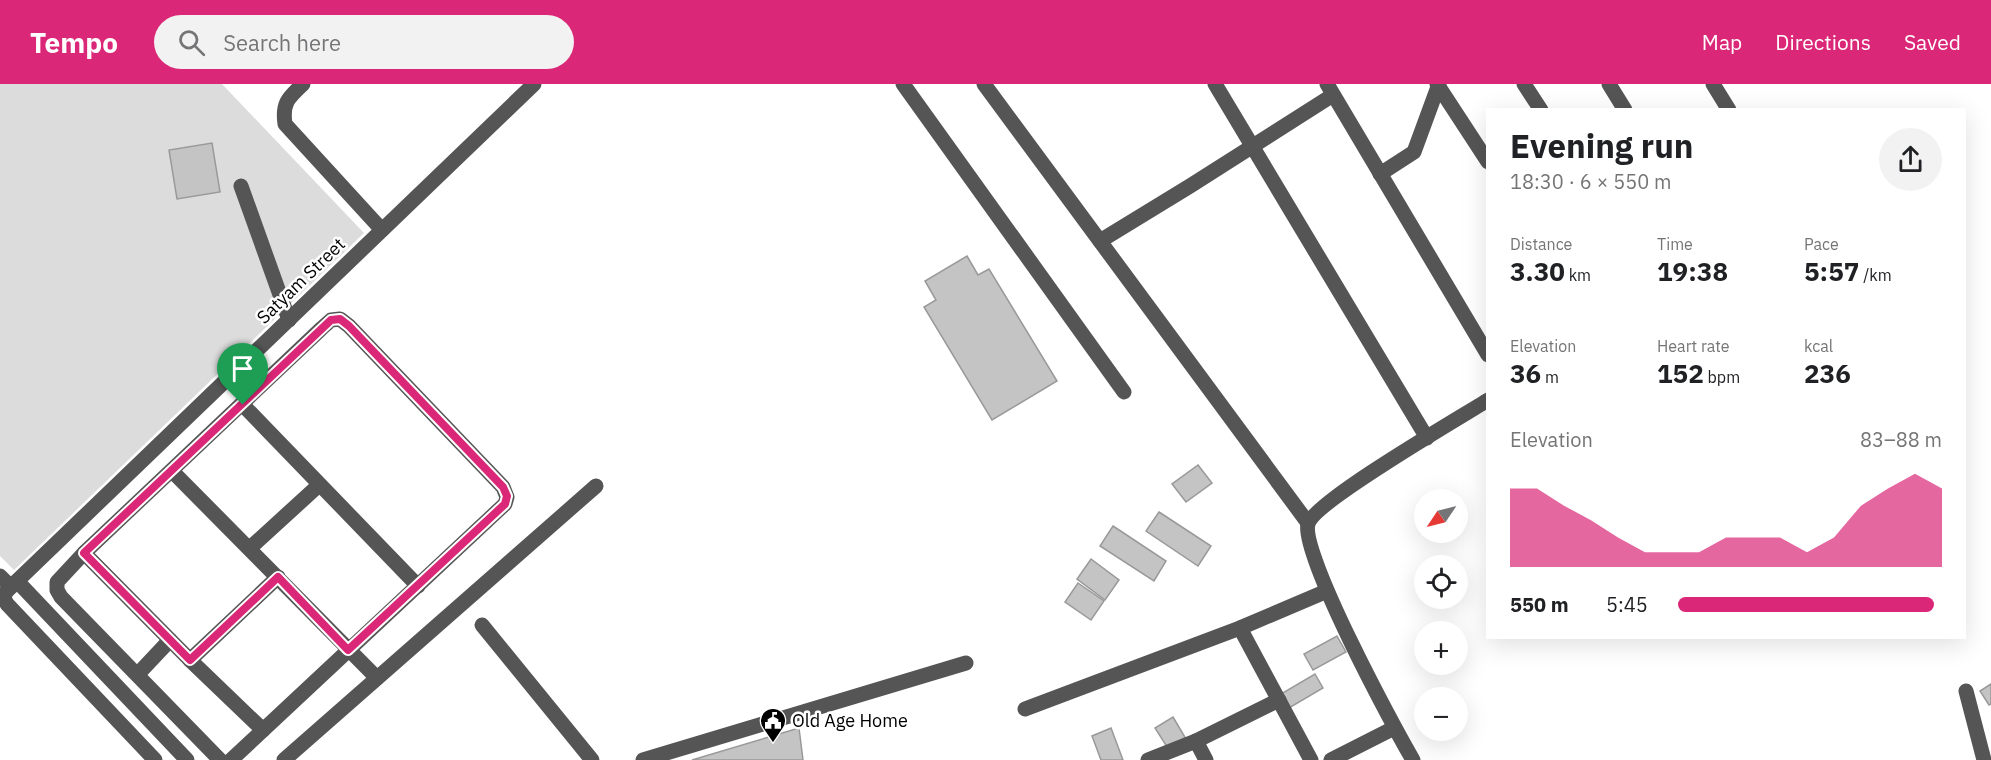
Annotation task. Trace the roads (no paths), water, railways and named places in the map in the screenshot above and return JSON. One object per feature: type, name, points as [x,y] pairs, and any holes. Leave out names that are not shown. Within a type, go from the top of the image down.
[{"type":"street","points":[[303,84],[285,104],[285,124],[382,230]]},
{"type":"street","name":"Satyam Street","points":[[9,581],[289,320],[534,84]]},
{"type":"street","points":[[903,84],[1124,392]]},
{"type":"street","points":[[984,84],[1308,523],[1308,540],[1327,591],[1394,728],[1413,760]]},
{"type":"street","points":[[1215,84],[1427,438]]},
{"type":"street","points":[[1438,84],[1486,159]]},
{"type":"street","points":[[1380,174],[1414,152],[1438,84]]},
{"type":"street","points":[[1524,84],[1540,108]]},
{"type":"street","points":[[1609,84],[1624,108]]},
{"type":"street","points":[[1713,84],[1728,108]]},
{"type":"street","points":[[1100,241],[1252,147],[1330,89],[1486,352]]},
{"type":"street","points":[[241,186],[289,320]]},
{"type":"street","points":[[220,760],[61,597],[57,590],[57,582],[84,553],[331,320],[340,319],[503,487],[507,496],[505,504],[231,760]]},
{"type":"street","points":[[1308,523],[1320,508],[1364,477],[1486,401]]},
{"type":"street","points":[[243,405],[418,586]]},
{"type":"street","points":[[172,471],[377,678]]},
{"type":"street","points":[[250,548],[319,484]]},
{"type":"street","points":[[284,760],[596,486]]},
{"type":"street","points":[[84,553],[263,730]]},
{"type":"street","points":[[190,660],[278,577]]},
{"type":"street","points":[[155,760],[7,604],[4,598],[9,581],[187,760]]},
{"type":"street","points":[[1025,709],[1240,628],[1327,591]]},
{"type":"street","points":[[482,625],[592,760]]},
{"type":"street","points":[[1240,628],[1311,760]]},
{"type":"street","points":[[138,674],[170,640]]},
{"type":"street","points":[[643,760],[966,663]]},
{"type":"street","points":[[1966,691],[1984,760]]},
{"type":"street","points":[[1148,760],[1196,741],[1279,700]]},
{"type":"street","points":[[1331,760],[1394,728]]},
{"type":"street","points":[[1196,741],[1206,760]]},
{"type":"place","name":"Old Age Home","points":[[773,744]]}]
